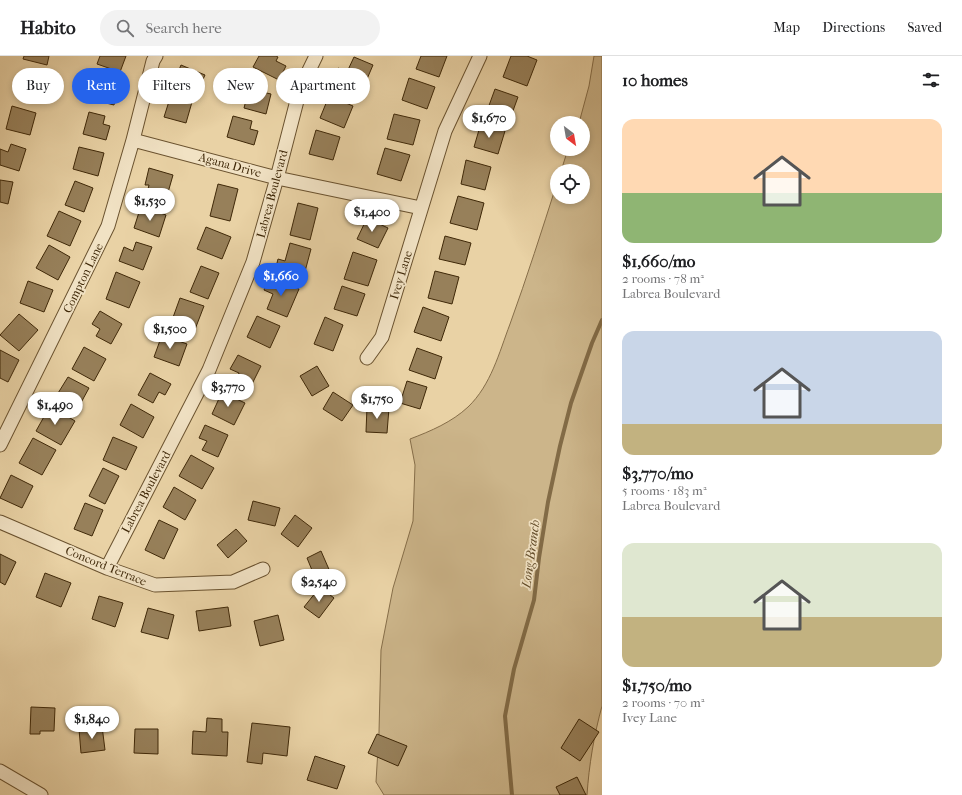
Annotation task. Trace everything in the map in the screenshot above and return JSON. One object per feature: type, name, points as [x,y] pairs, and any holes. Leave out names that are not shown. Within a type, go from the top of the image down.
[{"type":"street","name":"Compton Lane","points":[[0,445],[108,226],[133,140],[153,61],[156,56]]},
{"type":"street","name":"Labrea Boulevard","points":[[106,568],[209,370],[253,262],[300,89],[316,56]]},
{"type":"street","name":"Ivey Lane","points":[[367,358],[382,337],[445,131],[480,56]]},
{"type":"street","name":"Agana Drive","points":[[133,140],[277,178],[421,208]]},
{"type":"street","name":"Concord Terrace","points":[[0,522],[106,568],[155,585],[234,582],[263,569]]},
{"type":"street","points":[[0,771],[41,795]]},
{"type":"shaded area","points":[[594,56],[602,56],[602,706],[592,750],[587,795],[384,795],[376,782],[381,650],[393,588],[413,521],[415,465],[410,439],[448,422],[468,407],[483,389],[498,357],[550,204],[590,204],[590,164],[563,164],[566,156],[590,156],[590,116],[581,116],[589,86]]},
{"type":"building","points":[[24,56],[49,56],[47,65],[23,59]]},
{"type":"building","points":[[100,56],[126,56],[122,68],[108,68],[97,64]]},
{"type":"building","points":[[259,56],[276,56],[278,57],[276,61],[286,66],[285,68],[276,68],[276,78],[268,74],[268,68],[253,67]]},
{"type":"building","points":[[421,56],[447,56],[439,77],[416,69]]},
{"type":"building","points":[[511,56],[527,56],[537,60],[527,86],[503,77]]},
{"type":"building","points":[[354,57],[373,65],[370,72],[370,68],[349,68]]},
{"type":"building","points":[[181,65],[188,68],[180,68]]},
{"type":"building","points":[[409,78],[435,87],[427,109],[402,100]]},
{"type":"building","points":[[495,89],[518,97],[510,119],[487,111]]},
{"type":"building","points":[[268,93],[271,94],[266,114],[244,108],[245,104],[268,104]]},
{"type":"building","points":[[168,104],[191,104],[186,123],[164,117]]},
{"type":"building","points":[[326,104],[348,104],[353,106],[344,128],[320,118]]},
{"type":"building","points":[[12,106],[36,113],[30,135],[6,129]]},
{"type":"building","points":[[89,112],[105,116],[103,124],[110,126],[106,140],[83,134]]},
{"type":"building","points":[[394,114],[420,120],[413,145],[387,139]]},
{"type":"building","points":[[233,116],[252,121],[250,129],[258,131],[254,145],[227,137]]},
{"type":"building","points":[[481,123],[505,131],[498,154],[474,147]]},
{"type":"building","points":[[316,130],[340,137],[333,160],[309,154]]},
{"type":"building","points":[[11,144],[26,149],[19,171],[0,165],[0,149],[8,152]]},
{"type":"building","points":[[79,147],[104,153],[98,176],[73,169]]},
{"type":"building","points":[[385,148],[410,155],[401,181],[377,174]]},
{"type":"building","points":[[466,160],[491,167],[485,190],[461,184]]},
{"type":"building","points":[[149,168],[173,175],[165,203],[146,197],[149,185],[145,185]]},
{"type":"building","points":[[0,180],[13,182],[8,204],[0,202]]},
{"type":"building","points":[[75,181],[93,188],[84,212],[65,205]]},
{"type":"building","points":[[218,184],[238,189],[230,221],[210,216]]},
{"type":"building","points":[[458,196],[484,203],[477,230],[450,223]]},
{"type":"building","points":[[298,203],[318,208],[310,240],[290,235]]},
{"type":"building","points":[[141,206],[166,215],[159,237],[134,228]]},
{"type":"building","points":[[59,211],[81,221],[70,246],[47,236]]},
{"type":"building","points":[[367,218],[388,228],[378,248],[357,239]]},
{"type":"building","points":[[206,227],[231,237],[222,259],[197,249]]},
{"type":"building","points":[[445,236],[471,243],[465,265],[439,259]]},
{"type":"building","points":[[136,242],[152,247],[143,270],[119,261],[124,247],[133,251]]},
{"type":"building","points":[[290,243],[311,249],[303,279],[275,271],[278,259],[285,261]]},
{"type":"building","points":[[49,245],[70,257],[58,280],[36,268]]},
{"type":"building","points":[[353,252],[377,260],[368,286],[344,279]]},
{"type":"building","points":[[201,266],[219,273],[208,299],[190,292]]},
{"type":"building","points":[[435,271],[459,277],[452,304],[428,298]]},
{"type":"building","points":[[116,272],[140,282],[129,308],[106,299]]},
{"type":"building","points":[[269,277],[299,289],[287,317],[267,309],[273,294],[264,290]]},
{"type":"building","points":[[28,281],[53,290],[44,312],[20,303]]},
{"type":"building","points":[[342,286],[365,294],[357,316],[334,309]]},
{"type":"building","points":[[180,298],[204,306],[194,332],[171,323]]},
{"type":"building","points":[[423,307],[449,317],[441,341],[414,332]]},
{"type":"building","points":[[100,311],[122,324],[111,344],[96,336],[100,329],[92,324]]},
{"type":"building","points":[[19,314],[38,330],[19,351],[0,335]]},
{"type":"building","points":[[257,316],[280,326],[270,348],[247,337]]},
{"type":"building","points":[[325,317],[343,325],[333,351],[314,344]]},
{"type":"building","points":[[162,335],[187,344],[179,366],[154,357]]},
{"type":"building","points":[[84,347],[106,359],[94,381],[72,369]]},
{"type":"building","points":[[417,348],[442,357],[435,379],[409,370]]},
{"type":"building","points":[[0,350],[19,360],[8,382],[0,378]]},
{"type":"building","points":[[238,355],[261,366],[250,388],[236,380],[239,373],[230,369]]},
{"type":"building","points":[[317,366],[329,386],[312,396],[300,376]]},
{"type":"building","points":[[150,373],[171,384],[165,395],[159,392],[153,403],[138,395]]},
{"type":"building","points":[[68,377],[89,388],[77,410],[55,398]]},
{"type":"building","points":[[407,381],[427,387],[420,409],[400,403]]},
{"type":"building","points":[[222,392],[245,403],[234,425],[212,414]]},
{"type":"building","points":[[333,392],[353,405],[342,421],[323,409]]},
{"type":"building","points":[[131,404],[154,417],[143,438],[120,425]]},
{"type":"building","points":[[50,406],[75,421],[61,445],[36,431]]},
{"type":"building","points":[[367,407],[389,408],[387,433],[366,432]]},
{"type":"building","points":[[205,425],[228,435],[218,457],[202,450],[207,441],[199,438]]},
{"type":"building","points":[[113,437],[137,447],[126,470],[103,460]]},
{"type":"building","points":[[33,438],[56,450],[42,475],[19,463]]},
{"type":"building","points":[[191,455],[214,468],[202,489],[179,476]]},
{"type":"building","points":[[103,468],[119,476],[105,504],[89,496]]},
{"type":"building","points":[[11,475],[33,486],[22,508],[0,498]]},
{"type":"building","points":[[174,487],[196,500],[185,520],[163,507]]},
{"type":"building","points":[[253,501],[280,508],[275,526],[248,520]]},
{"type":"building","points":[[85,503],[103,510],[92,536],[74,529]]},
{"type":"building","points":[[295,515],[312,528],[298,547],[281,534]]},
{"type":"building","points":[[159,520],[178,529],[164,559],[145,550]]},
{"type":"building","points":[[236,529],[247,541],[228,558],[217,545]]},
{"type":"building","points":[[321,551],[331,574],[316,580],[307,558]]},
{"type":"building","points":[[0,554],[16,562],[5,585],[0,582]]},
{"type":"building","points":[[45,573],[71,583],[61,607],[36,597]]},
{"type":"building","points":[[320,587],[334,598],[319,618],[304,607]]},
{"type":"building","points":[[99,596],[123,603],[115,627],[92,619]]},
{"type":"building","points":[[228,607],[231,626],[199,631],[196,611]]},
{"type":"building","points":[[148,608],[174,615],[168,639],[141,632]]},
{"type":"building","points":[[278,615],[284,640],[260,646],[254,621]]},
{"type":"building","points":[[31,707],[55,708],[54,731],[40,731],[40,734],[30,734]]},
{"type":"building","points":[[207,718],[222,719],[222,732],[228,732],[227,756],[192,754],[193,731],[206,732]]},
{"type":"building","points":[[579,719],[599,732],[580,761],[561,748]]},
{"type":"building","points":[[252,723],[290,727],[287,756],[263,753],[262,764],[247,762]]},
{"type":"building","points":[[102,726],[105,750],[81,753],[79,729]]},
{"type":"building","points":[[135,729],[158,729],[158,754],[134,753]]},
{"type":"building","points":[[377,734],[407,746],[398,766],[368,753]]},
{"type":"building","points":[[315,756],[345,766],[337,789],[307,780]]},
{"type":"building","points":[[577,777],[586,795],[560,795],[556,787]]},
{"type":"waterway","name":"Long Branch","points":[[512,795],[505,716],[514,669],[534,600],[548,502],[560,446],[571,403],[592,343],[602,320]]}]
